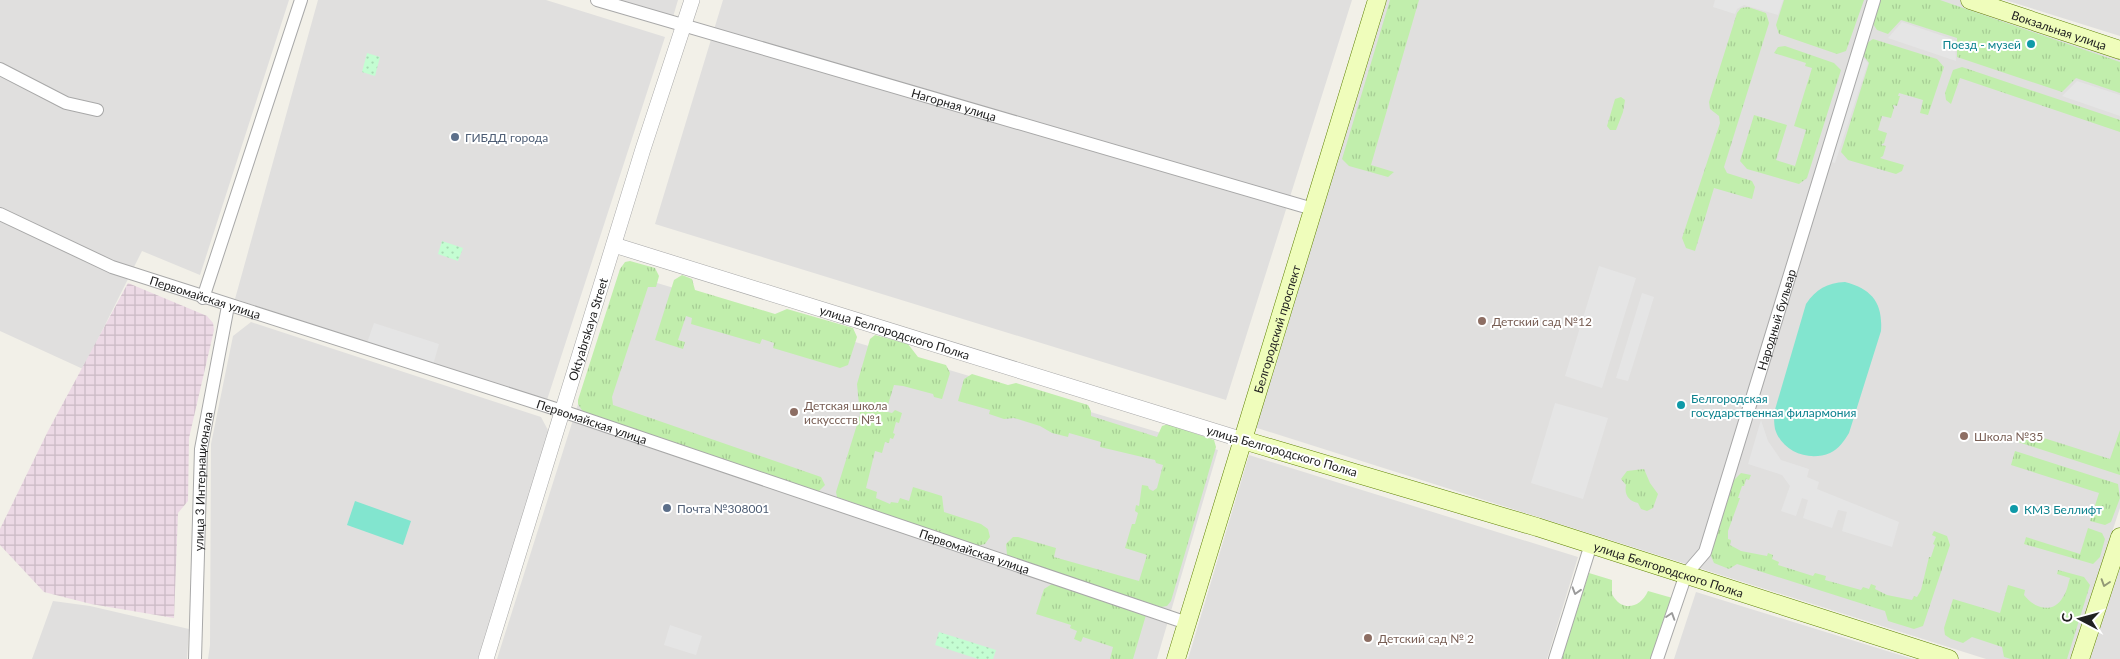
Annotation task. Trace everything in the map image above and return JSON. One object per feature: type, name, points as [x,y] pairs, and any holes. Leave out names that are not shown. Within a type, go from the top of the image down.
[{"type":"main road","name":"Белгородский проспект","points":[[1176,659],[1377,0]]},
{"type":"main road","name":"Вокзальная улица","points":[[1970,0],[2120,50]]},
{"type":"main road","name":"улица Белгородского Полка","points":[[1243,440],[1592,544],[1949,659]]},
{"type":"main road","points":[[2080,659],[2120,537]]},
{"type":"street","points":[[203,298],[301,0]]},
{"type":"street","name":"Нагорная улица","points":[[597,0],[1313,210]]},
{"type":"street","name":"Oktyabrskaya Street","points":[[486,659],[643,149],[692,0]]},
{"type":"street","name":"Народный бульвар","points":[[1657,659],[1686,574],[1705,552],[1874,0]]},
{"type":"street","points":[[0,69],[66,103],[97,110]]},
{"type":"street","name":"Первомайская улица","points":[[0,214],[112,267],[203,298],[562,412],[1187,623]]},
{"type":"street","name":"улица Белгородского Полка","points":[[614,245],[1243,440]]},
{"type":"street","name":"улица 3 Интернационала","points":[[195,659],[202,449],[228,306]]},
{"type":"street","points":[[1555,659],[1592,544]]},
{"type":"shaded area","points":[[0,0],[289,0],[200,275],[142,251],[83,369],[0,331]]},
{"type":"shaded area","points":[[318,0],[546,0],[665,37],[546,403],[235,299]]},
{"type":"shaded area","points":[[616,0],[678,0],[673,17]]},
{"type":"shaded area","points":[[723,0],[1352,0],[1226,400],[655,224]]},
{"type":"shaded area","points":[[1383,0],[1961,0],[2120,56],[2120,508],[2070,659],[1986,659],[1254,427]]},
{"type":"shaded area","points":[[1715,0],[1783,0],[1778,15],[1744,5],[1737,9],[1735,14],[1713,7]]},
{"type":"shaded area","points":[[2005,0],[2120,0],[2120,36]]},
{"type":"shaded area","points":[[1902,22],[1955,40],[1956,61],[1888,38]]},
{"type":"shaded area","points":[[1858,52],[1868,63],[1835,163],[1825,160]]},
{"type":"shaded area","points":[[2077,81],[2120,95],[2120,116],[2062,96]]},
{"type":"shaded area","points":[[1599,266],[1636,278],[1602,388],[1565,376]]},
{"type":"shaded area","points":[[620,272],[1218,450],[1157,659],[497,659]]},
{"type":"shaded area","points":[[128,283],[207,316],[213,323],[214,330],[189,438],[188,501],[178,513],[174,618],[91,604],[44,592],[0,545],[0,529],[48,431]]},
{"type":"shaded area","points":[[1642,293],[1654,297],[1628,381],[1616,378]]},
{"type":"shaded area","points":[[251,322],[541,417],[550,434],[481,659],[208,659],[210,645],[211,444],[233,336]]},
{"type":"shaded area","points":[[374,323],[439,344],[433,365],[367,343]]},
{"type":"shaded area","points":[[1555,403],[1608,418],[1583,499],[1531,483]]},
{"type":"shaded area","points":[[1761,420],[1768,441],[1781,460],[1809,469],[1807,477],[1819,482],[1817,489],[1899,522],[1892,547],[1842,531],[1847,512],[1838,510],[1832,528],[1803,518],[1808,500],[1802,498],[1796,516],[1781,511],[1790,486],[1782,475],[1748,464]]},
{"type":"shaded area","points":[[1249,455],[1578,557],[1547,659],[1188,659]]},
{"type":"shaded area","points":[[2120,568],[2120,659],[2089,659]]},
{"type":"shaded area","points":[[1696,592],[1913,659],[1674,659]]},
{"type":"shaded area","points":[[53,601],[90,606],[189,629],[187,659],[32,659]]},
{"type":"shaded area","points":[[670,625],[702,636],[696,655],[664,645]]},
{"type":"green space","points":[[1390,0],[1419,0],[1371,165],[1394,172],[1388,177],[1349,166],[1342,159]]},
{"type":"green space","points":[[1784,0],[1864,0],[1846,51],[1837,54],[1779,34],[1776,25]]},
{"type":"green space","points":[[1880,0],[1940,0],[2120,62],[2120,93],[2076,78],[2062,92],[1957,57],[1957,38],[1901,20],[1888,34],[1877,30],[1873,24]]},
{"type":"green space","points":[[1748,7],[1766,13],[1769,23],[1724,167],[1727,173],[1752,181],[1755,187],[1752,199],[1714,188],[1695,251],[1686,248],[1682,238],[1720,123],[1719,116],[1710,109],[1709,102],[1737,13],[1741,8]]},
{"type":"green space","points":[[1873,39],[1937,59],[1944,67],[1928,115],[1920,113],[1923,100],[1899,93],[1897,106],[1893,105],[1891,118],[1882,116],[1878,130],[1887,133],[1884,143],[1881,145],[1886,146],[1883,156],[1880,158],[1904,165],[1902,171],[1896,174],[1848,160],[1841,152],[1869,63],[1863,55],[1867,43]]},
{"type":"green space","points":[[1785,46],[1834,63],[1841,70],[1807,178],[1799,184],[1747,169],[1740,161],[1754,115],[1787,125],[1776,160],[1795,166],[1806,130],[1794,126],[1812,68],[1805,66],[1806,63],[1774,53],[1778,47]]},
{"type":"green space","points":[[367,53],[380,57],[375,76],[362,72]]},
{"type":"green space","points":[[1962,67],[2120,120],[2120,132],[1960,78],[1951,104],[1946,100],[1945,93],[1953,70]]},
{"type":"green space","points":[[1621,97],[1625,100],[1623,112],[1616,130],[1610,130],[1607,126],[1615,99]]},
{"type":"green space","points":[[442,241],[463,248],[458,261],[438,254]]},
{"type":"green space","points":[[630,261],[655,268],[659,276],[656,287],[648,287],[612,397],[613,405],[821,477],[825,485],[818,492],[583,412],[578,404],[578,400],[620,269],[625,262]]},
{"type":"green space","points":[[682,275],[692,279],[695,290],[775,314],[787,309],[853,328],[857,337],[848,365],[840,368],[773,348],[774,343],[762,339],[760,344],[691,324],[692,318],[686,316],[678,340],[685,342],[683,349],[655,340],[674,280]]},
{"type":"green space","points":[[1845,282],[1869,293],[1874,299],[1880,313],[1881,331],[1849,433],[1843,442],[1830,453],[1822,455],[1814,456],[1797,453],[1784,444],[1779,437],[1775,429],[1774,413],[1806,304],[1822,288]]},
{"type":"green space","points":[[875,335],[908,344],[918,357],[946,365],[950,373],[942,399],[934,397],[933,394],[894,385],[887,408],[888,412],[892,413],[895,410],[902,413],[899,423],[896,422],[893,439],[890,438],[889,443],[885,442],[882,453],[875,451],[866,488],[877,492],[876,498],[890,504],[891,502],[898,503],[900,498],[909,501],[913,487],[942,496],[944,512],[981,524],[988,529],[990,537],[985,544],[976,546],[837,497],[836,492],[860,415],[857,384],[870,339]]},
{"type":"green space","points":[[972,374],[1008,385],[1016,383],[1088,405],[1091,416],[1157,437],[1162,426],[1168,424],[1214,440],[1216,447],[1171,601],[1167,606],[1161,607],[1014,559],[1007,555],[1006,544],[1013,537],[1018,537],[1056,548],[1054,557],[1139,581],[1147,555],[1125,548],[1132,524],[1135,524],[1138,513],[1135,511],[1136,505],[1139,506],[1142,485],[1148,486],[1153,491],[1157,488],[1163,465],[1156,463],[1155,460],[1100,447],[1101,442],[1069,433],[1068,437],[1052,433],[1040,426],[1014,418],[1004,419],[989,414],[990,410],[958,401],[964,379]]},
{"type":"green space","points":[[2120,430],[2120,475],[2018,442],[2022,431],[2110,459]]},
{"type":"green space","points":[[2015,451],[2118,484],[2120,498],[2111,522],[2105,525],[2090,521],[2099,493],[2011,465]]},
{"type":"green space","points":[[1644,469],[1650,483],[1658,494],[1653,508],[1647,511],[1641,509],[1638,503],[1628,497],[1626,485],[1621,479],[1627,471]]},
{"type":"green space","points":[[1741,473],[1751,475],[1749,480],[1746,479],[1744,486],[1742,486],[1738,498],[1740,498],[1728,531],[1728,539],[1731,540],[1730,545],[1741,551],[1767,556],[1768,553],[1773,555],[1772,559],[1779,562],[1778,565],[1813,576],[1815,573],[1826,576],[1825,580],[1861,590],[1863,587],[1869,589],[1871,584],[1876,586],[1875,589],[1887,595],[1912,600],[1914,596],[1917,597],[1921,590],[1929,557],[1931,557],[1935,545],[1933,544],[1936,537],[1932,535],[1934,531],[1947,536],[1950,545],[1923,626],[1914,629],[1888,621],[1885,611],[1737,564],[1729,569],[1714,563],[1710,554],[1734,480]]},
{"type":"green space","points":[[355,501],[411,521],[403,545],[347,525]]},
{"type":"green space","points":[[2088,528],[2102,533],[2105,539],[2100,557],[2093,564],[2024,544],[2026,537],[2080,554]]},
{"type":"green space","points":[[2058,570],[2084,577],[2090,585],[2067,659],[2011,659],[2004,657],[2002,647],[1972,637],[1963,643],[1945,635],[1944,628],[1953,599],[2000,613],[2008,585],[2025,590],[2024,595],[2028,600],[2038,606],[2049,608],[2054,606],[2059,603],[2064,595],[2070,578],[2057,574]]},
{"type":"green space","points":[[1589,573],[1612,580],[1612,594],[1620,604],[1625,606],[1635,605],[1640,602],[1648,591],[1676,599],[1656,659],[1561,659]]},
{"type":"green space","points":[[1052,584],[1146,615],[1133,659],[1110,659],[1113,647],[1083,637],[1081,642],[1074,639],[1077,631],[1070,628],[1071,625],[1036,614],[1044,589]]},
{"type":"green space","points":[[939,632],[996,650],[993,659],[978,659],[935,645]]},
{"type":"place","name":"Поезд - музей","points":[[2031,44]]},
{"type":"place","name":"ГИБДД города","points":[[455,137]]},
{"type":"place","name":"Детский сад №12","points":[[1482,321]]},
{"type":"place","name":"Белгородская государственная филармония","points":[[1681,405]]},
{"type":"place","name":"Детская школа искуссств №1","points":[[794,412]]},
{"type":"place","name":"Школа №35","points":[[1964,436]]},
{"type":"place","name":"Почта №308001","points":[[667,508]]},
{"type":"place","name":"КМЗ Беллифт","points":[[2014,509]]},
{"type":"place","name":"Детский сад № 2","points":[[1368,638]]}]
